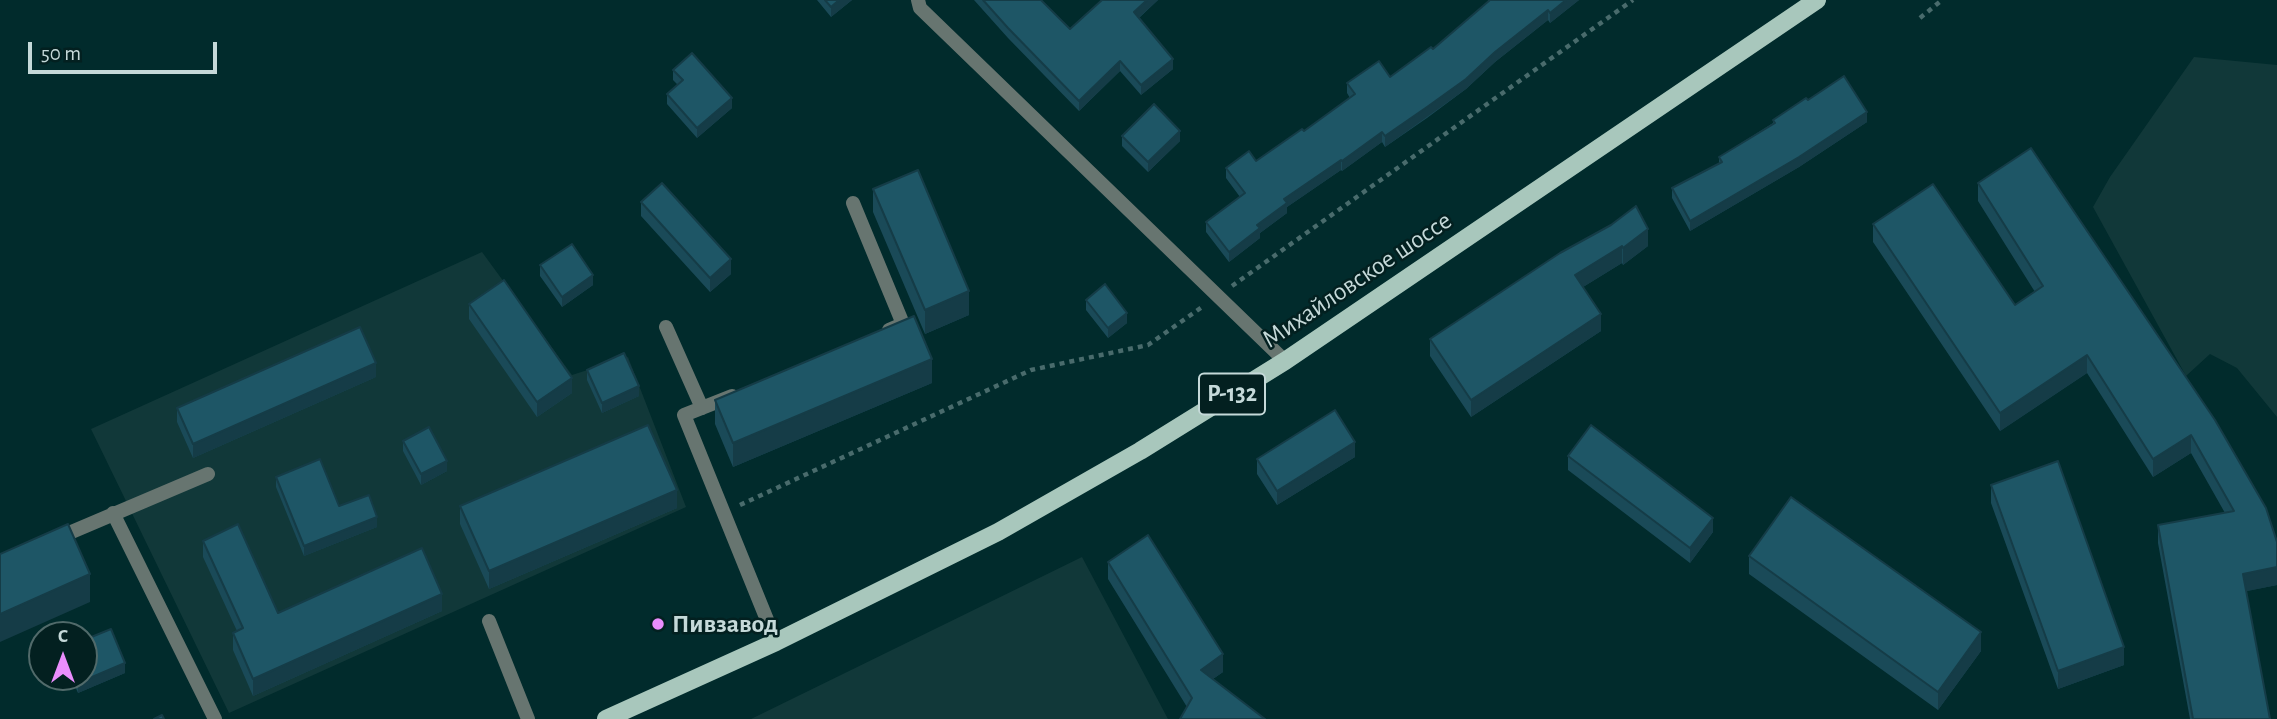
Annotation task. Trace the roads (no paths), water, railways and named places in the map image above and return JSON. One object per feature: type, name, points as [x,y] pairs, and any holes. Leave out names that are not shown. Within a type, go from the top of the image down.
[{"type":"main road","name":"Михайловское шоссе","points":[[606,719],[776,642],[998,532],[1139,451],[1285,361],[1817,0]]},
{"type":"street","points":[[919,4],[1285,361]]},
{"type":"street","points":[[853,203],[903,324],[877,335]]},
{"type":"street","points":[[666,327],[702,408]]},
{"type":"street","points":[[739,393],[684,415],[776,642]]},
{"type":"street","points":[[38,547],[208,474]]},
{"type":"street","points":[[113,513],[215,719]]},
{"type":"street","points":[[489,621],[528,719]]},
{"type":"place","name":"Пивзавод","points":[[658,624]]}]
